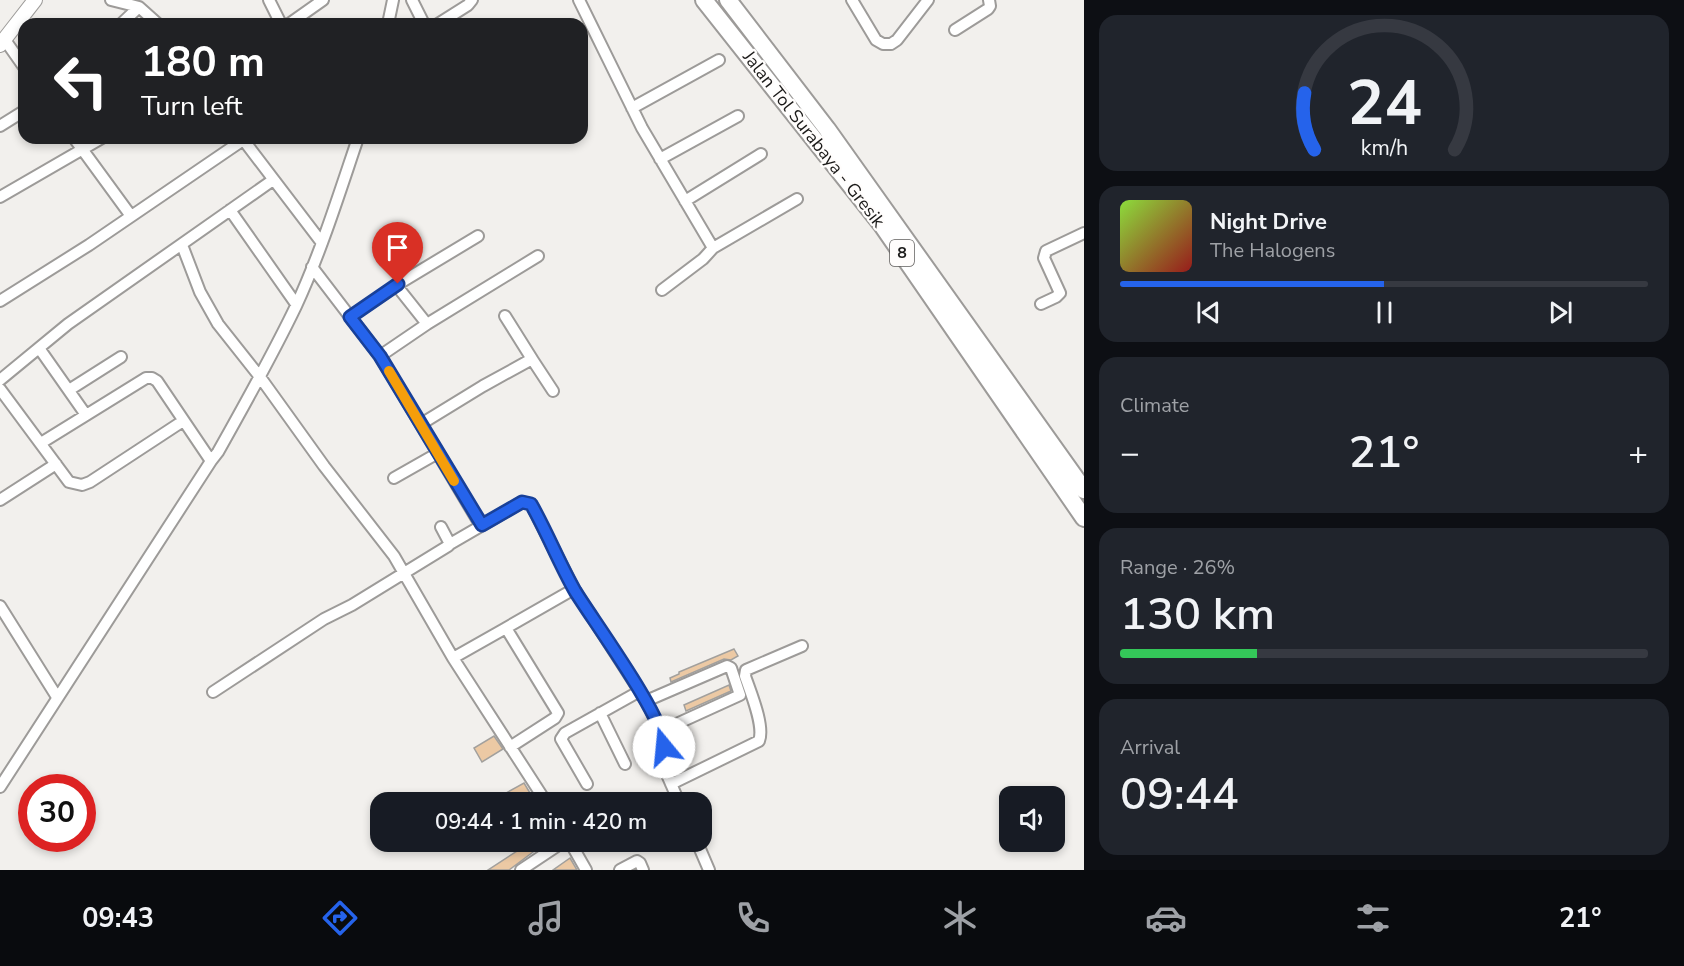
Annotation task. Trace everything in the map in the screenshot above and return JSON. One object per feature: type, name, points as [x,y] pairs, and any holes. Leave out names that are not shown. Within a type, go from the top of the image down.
[{"type":"highway","name":"Jalan Tol Surabaya - Gresik","points":[[704,0],[882,225],[1084,518]]},
{"type":"highway","name":"Jalan Tol Surabaya - Gresik","points":[[728,0],[827,129],[1084,490]]},
{"type":"main road","points":[[21,18],[35,0]]},
{"type":"main road","points":[[2,43],[18,22]]},
{"type":"street","points":[[111,0],[139,7],[151,18]]},
{"type":"street","points":[[269,0],[277,18]]},
{"type":"street","points":[[297,18],[322,0]]},
{"type":"street","points":[[389,18],[393,0]]},
{"type":"street","points":[[412,0],[421,18]]},
{"type":"street","points":[[447,18],[472,0]]},
{"type":"street","points":[[579,0],[588,18]]},
{"type":"street","points":[[852,0],[876,40],[883,44],[891,44],[897,40],[928,0]]},
{"type":"street","points":[[955,30],[988,9],[990,0]]},
{"type":"street","points":[[128,18],[139,7]]},
{"type":"street","points":[[588,18],[632,108],[713,248]]},
{"type":"street","points":[[2,43],[18,60]]},
{"type":"street","points":[[632,108],[719,60]]},
{"type":"street","points":[[0,126],[18,115]]},
{"type":"street","points":[[660,159],[738,116]]},
{"type":"street","points":[[79,144],[131,216]]},
{"type":"street","points":[[0,197],[91,144]]},
{"type":"street","points":[[0,302],[235,144]]},
{"type":"street","points":[[246,144],[322,243]]},
{"type":"street","points":[[0,787],[218,452],[260,377],[296,304],[322,243],[356,144]]},
{"type":"street","points":[[685,201],[761,154]]},
{"type":"street","points":[[0,380],[68,324],[273,180]]},
{"type":"street","points":[[662,290],[703,259],[713,248],[797,199]]},
{"type":"street","points":[[230,210],[296,304]]},
{"type":"street","points":[[1041,304],[1056,297],[1059,293],[1044,258],[1046,250],[1084,233]]},
{"type":"street","points":[[350,317],[396,285],[478,236]]},
{"type":"street","points":[[182,245],[200,292],[218,324],[390,550],[453,658],[539,792]]},
{"type":"street","points":[[380,356],[427,324],[538,256]]},
{"type":"street","points":[[312,267],[380,356],[482,525]]},
{"type":"street","points":[[396,285],[427,324]]},
{"type":"street","points":[[506,316],[553,392]]},
{"type":"street","points":[[39,348],[86,415]]},
{"type":"street","points":[[69,390],[120,357]]},
{"type":"street","points":[[421,424],[532,359]]},
{"type":"street","points":[[41,443],[146,378],[152,378],[157,381],[211,461]]},
{"type":"street","points":[[0,389],[69,482],[82,485],[183,421]]},
{"type":"street","points":[[394,478],[438,453]]},
{"type":"street","points":[[0,500],[56,464]]},
{"type":"street","points":[[213,692],[324,619],[352,605],[450,543],[522,502],[531,504],[574,589],[646,701],[661,731],[664,741],[661,761],[675,792]]},
{"type":"street","points":[[441,527],[450,543]]},
{"type":"street","points":[[453,658],[574,589]]},
{"type":"street","points":[[0,606],[57,697]]},
{"type":"street","points":[[506,628],[558,713],[555,718],[510,747]]},
{"type":"street","points":[[671,784],[759,741],[757,712],[745,676],[746,670],[802,646]]},
{"type":"street","points":[[646,701],[727,666],[731,669],[740,694],[661,731]]},
{"type":"street","points":[[586,784],[561,739],[565,733],[639,691]]},
{"type":"street","points":[[600,713],[625,764]]},
{"type":"street","points":[[521,870],[548,852]]},
{"type":"street","points":[[576,852],[586,870]]},
{"type":"street","points":[[701,852],[709,870]]},
{"type":"street","points":[[620,870],[636,861],[640,863],[643,870]]},
{"type":"building","points":[[734,649],[738,656],[731,660],[724,659],[671,682],[670,678],[679,672]]},
{"type":"building","points":[[729,685],[731,691],[686,711],[684,705]]},
{"type":"building","points":[[494,736],[503,749],[482,762],[474,748]]},
{"type":"building","points":[[524,783],[529,792],[508,792]]},
{"type":"building","points":[[516,852],[533,852],[509,870],[488,870]]},
{"type":"building","points":[[570,858],[577,870],[553,870]]},
{"type":"slow traffic","points":[[389,371],[454,481]]},
{"type":"route","points":[[398,284],[350,317],[380,356],[472,513],[482,525],[522,502],[531,504],[574,589],[646,701],[661,731],[664,747]]}]
